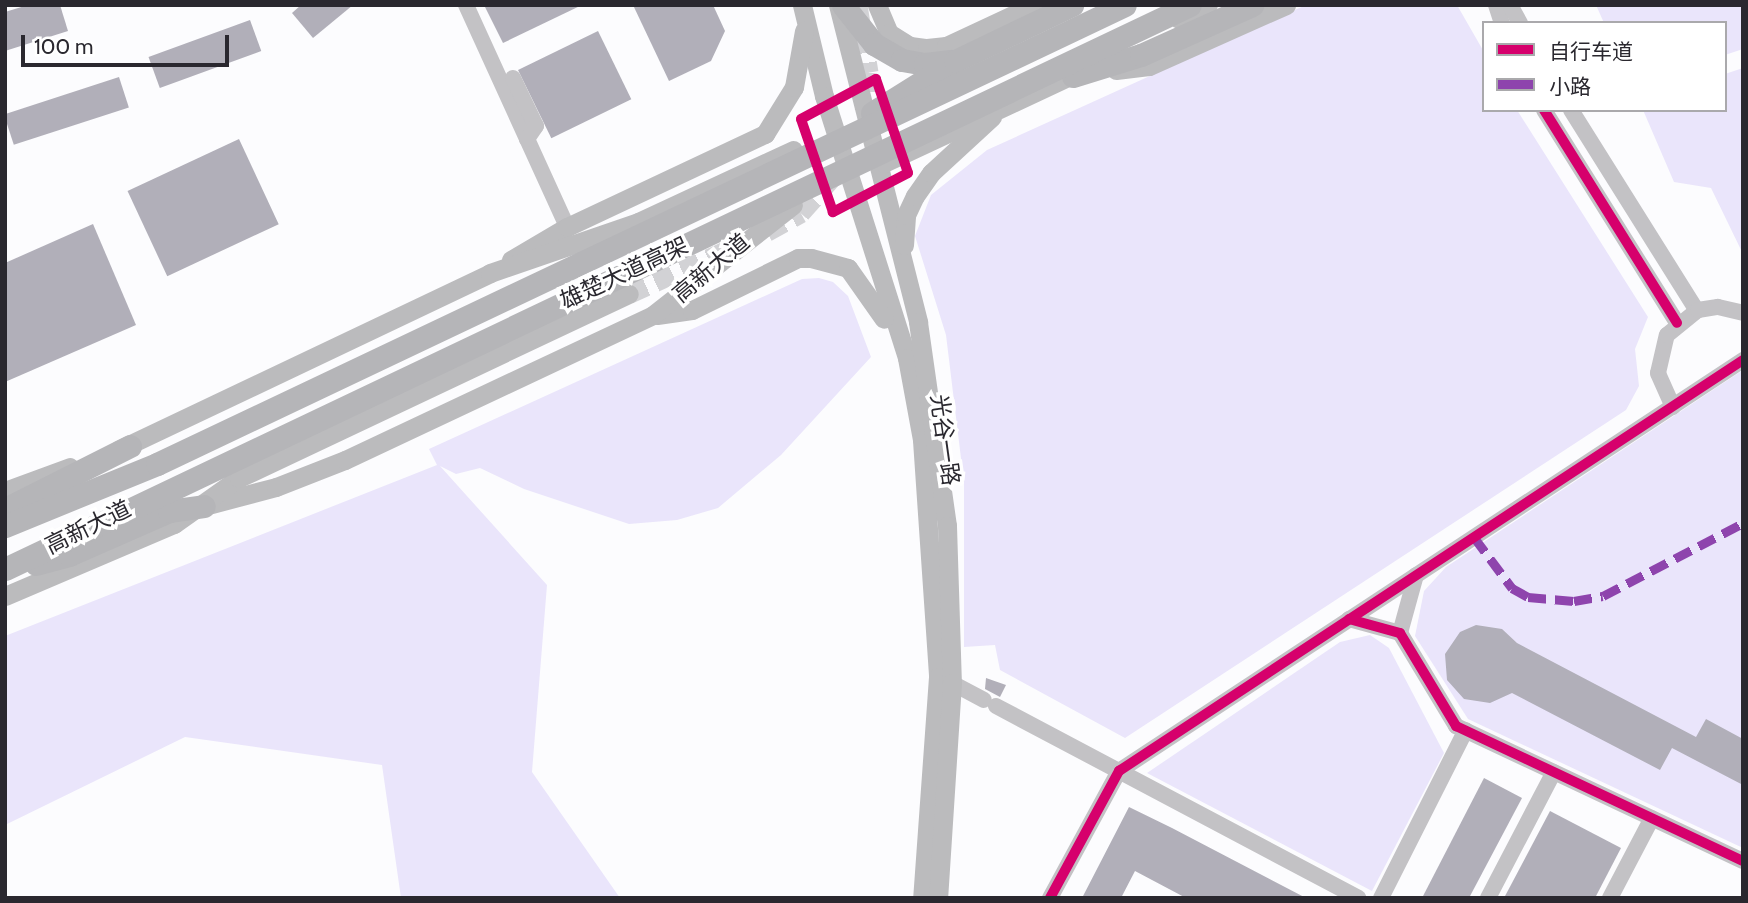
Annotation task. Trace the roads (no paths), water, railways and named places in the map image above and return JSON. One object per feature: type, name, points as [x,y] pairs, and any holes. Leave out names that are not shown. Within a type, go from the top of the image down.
[{"type":"highway","points":[[843,5],[874,44],[902,60],[925,64],[954,61]]},
{"type":"highway","points":[[865,117],[954,61],[1072,5]]},
{"type":"highway","name":"雄楚大道高架","points":[[157,464],[1125,5]]},
{"type":"highway","name":"雄楚大道高架","points":[[172,487],[1191,5]]},
{"type":"highway","points":[[1073,76],[1141,55],[1210,14],[1252,5]]},
{"type":"highway","points":[[5,509],[130,446]]},
{"type":"highway","name":"高新大道","points":[[5,526],[157,464]]},
{"type":"highway","name":"高新大道","points":[[5,570],[172,487]]},
{"type":"highway","points":[[5,570],[69,555],[169,511],[204,506]]},
{"type":"main road","name":"光谷一路","points":[[838,5],[918,322],[947,526],[952,683],[937,898]]},
{"type":"main road","points":[[877,5],[889,33],[911,46],[927,48],[946,46],[1034,5]]},
{"type":"main road","points":[[490,273],[638,222],[1109,5]]},
{"type":"main road","points":[[1073,76],[1149,66],[1286,5]]},
{"type":"main road","name":"光谷一路","points":[[804,14],[835,131],[907,358],[922,440],[936,616],[934,778],[922,898]]},
{"type":"main road","points":[[5,491],[130,446],[490,273],[567,227],[765,134],[794,87],[804,14]]},
{"type":"main road","name":"高新大道","points":[[204,506],[276,487],[345,460],[653,315],[784,209],[1073,76],[1134,40],[1210,14]]},
{"type":"main road","points":[[1061,27],[1051,43],[1051,53],[1080,64],[1134,40]]},
{"type":"main road","points":[[918,322],[903,239],[906,215],[931,173],[970,142],[998,111]]},
{"type":"main road","points":[[687,199],[719,201],[733,215],[733,235],[723,260]]},
{"type":"main road","points":[[877,269],[883,243],[890,244],[901,259]]},
{"type":"main road","points":[[653,315],[692,310],[798,258],[833,261],[859,279],[907,358]]},
{"type":"main road","points":[[5,596],[174,524],[204,506],[239,478],[629,294]]},
{"type":"street","points":[[466,5],[567,227]]},
{"type":"street","points":[[1510,5],[1519,21]]},
{"type":"street","points":[[513,78],[536,127],[527,139]]},
{"type":"street","points":[[1545,112],[1677,323]]},
{"type":"street","points":[[1572,112],[1697,311]]},
{"type":"street","points":[[1672,407],[1659,382],[1657,363],[1662,344],[1677,323],[1697,311],[1718,307],[1743,313]]},
{"type":"street","points":[[1050,898],[1119,771],[1743,360]]},
{"type":"street","points":[[1401,633],[1416,575]]},
{"type":"street","points":[[1349,619],[1401,633],[1456,726],[1743,862]]},
{"type":"street","points":[[952,683],[1359,898]]},
{"type":"street","points":[[1381,898],[1466,730]]},
{"type":"street","points":[[1488,898],[1554,772]]},
{"type":"street","points":[[1610,898],[1652,818]]},
{"type":"tunnel","points":[[858,5],[869,72],[864,111]]},
{"type":"tunnel","points":[[767,232],[801,213],[834,176]]},
{"type":"tunnel","points":[[629,294],[733,247]]}]
